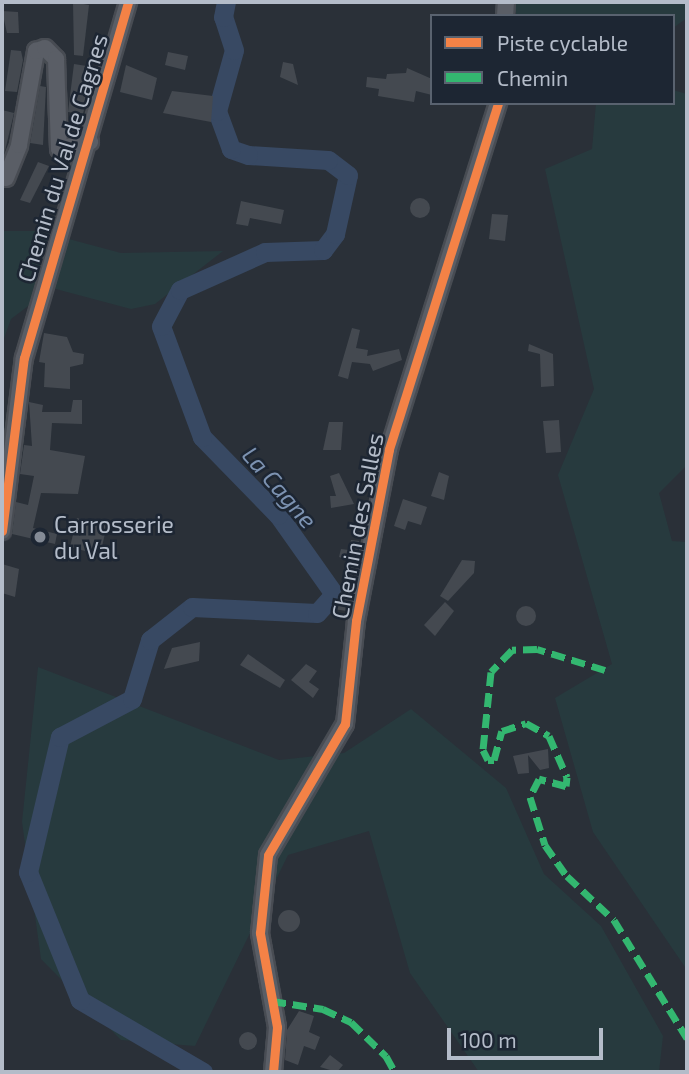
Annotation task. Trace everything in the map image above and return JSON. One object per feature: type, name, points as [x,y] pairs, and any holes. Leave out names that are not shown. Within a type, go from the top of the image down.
[{"type":"street","name":"Chemin du Val de Cagnes","points":[[2,531],[23,358],[90,142],[128,2]]},
{"type":"street","points":[[6,178],[19,145],[36,51],[45,48],[56,59],[59,149],[90,142]]},
{"type":"street","name":"Chemin des Salles","points":[[273,1072],[277,1027],[260,933],[268,855],[345,724],[356,621],[389,449],[497,105]]},
{"type":"green space","points":[[516,2],[687,2],[687,18],[675,27],[675,14],[516,14]]},
{"type":"green space","points":[[675,91],[687,94],[687,465],[659,493],[672,541],[687,542],[687,970],[593,832],[555,698],[612,664],[558,475],[594,389],[545,169],[592,149],[596,105],[675,105]]},
{"type":"green space","points":[[2,231],[39,231],[121,253],[223,251],[155,304],[131,309],[52,288],[11,319],[2,344]]},
{"type":"green space","points":[[38,667],[279,760],[344,753],[411,709],[506,788],[544,874],[601,926],[663,1036],[659,1072],[479,1072],[410,973],[369,831],[288,855],[195,1046],[121,1040],[41,959],[22,822]]},
{"type":"building","points":[[73,2],[89,5],[83,56],[74,55]]},
{"type":"building","points":[[2,11],[18,12],[19,33],[7,33]]},
{"type":"building","points":[[11,50],[21,51],[23,60],[17,92],[5,91]]},
{"type":"building","points":[[168,52],[188,56],[185,70],[165,65]]},
{"type":"building","points":[[283,62],[293,64],[298,85],[280,77]]},
{"type":"building","points":[[74,64],[93,67],[83,114],[68,112]]},
{"type":"building","points":[[126,65],[157,78],[152,100],[120,92]]},
{"type":"building","points":[[407,68],[430,78],[430,94],[416,91],[414,102],[378,96],[379,89],[366,87],[367,77],[386,79],[387,74],[406,73]]},
{"type":"building","points":[[40,86],[46,87],[43,145],[30,143]]},
{"type":"building","points":[[172,91],[213,96],[211,122],[163,113]]},
{"type":"building","points":[[2,110],[14,113],[4,155],[2,155]]},
{"type":"building","points":[[38,162],[49,166],[30,203],[20,200]]},
{"type":"building","points":[[420,198],[427,201],[430,208],[427,215],[420,218],[413,215],[410,208],[413,201]]},
{"type":"building","points":[[241,201],[284,210],[281,224],[250,218],[248,226],[236,224]]},
{"type":"building","points":[[492,214],[508,215],[505,241],[489,239]]},
{"type":"building","points":[[352,328],[360,330],[356,348],[368,350],[367,356],[399,349],[402,360],[373,371],[370,364],[352,362],[348,379],[338,376]]},
{"type":"building","points":[[44,333],[67,337],[73,352],[84,354],[83,364],[70,367],[70,389],[44,387],[45,363],[39,362]]},
{"type":"building","points":[[529,344],[553,354],[554,386],[541,387],[540,354],[528,351]]},
{"type":"building","points":[[73,400],[82,400],[82,424],[52,423],[50,450],[85,456],[78,494],[41,493],[33,528],[57,534],[55,544],[12,534],[16,502],[28,505],[34,476],[20,474],[24,445],[32,446],[29,402],[43,405],[42,412],[71,412]]},
{"type":"building","points":[[559,420],[561,452],[546,453],[543,421]]},
{"type":"building","points":[[329,422],[343,422],[341,450],[323,450]]},
{"type":"building","points":[[439,472],[449,476],[444,500],[431,496]]},
{"type":"building","points":[[339,473],[354,504],[331,508],[330,496],[336,496],[330,476]]},
{"type":"building","points":[[403,499],[427,507],[421,525],[408,521],[405,530],[394,526]]},
{"type":"building","points":[[77,518],[107,525],[100,555],[70,547]]},
{"type":"building","points":[[351,540],[359,541],[347,611],[333,609],[347,577],[349,560],[339,557],[341,549],[349,550]]},
{"type":"building","points":[[462,560],[475,561],[474,573],[448,601],[440,596]]},
{"type":"building","points":[[2,564],[19,569],[15,597],[2,593]]},
{"type":"building","points":[[445,602],[454,611],[435,636],[424,625]]},
{"type":"building","points":[[526,606],[533,609],[536,616],[533,623],[526,626],[519,623],[516,616],[519,609]]},
{"type":"building","points":[[200,642],[199,661],[164,669],[172,648]]},
{"type":"building","points":[[248,654],[285,680],[280,688],[240,665]]},
{"type":"building","points":[[306,664],[317,671],[309,682],[319,689],[313,698],[291,680]]},
{"type":"building","points":[[548,749],[549,768],[540,770],[528,755],[529,773],[518,774],[513,756]]},
{"type":"building","points":[[289,910],[297,913],[300,921],[297,929],[289,932],[281,929],[278,921],[281,913]]},
{"type":"building","points":[[299,1011],[314,1016],[309,1032],[320,1037],[315,1050],[304,1046],[298,1065],[285,1060],[287,1030]]},
{"type":"building","points":[[248,1032],[254,1035],[257,1041],[254,1047],[248,1050],[242,1047],[239,1041],[242,1035]]},
{"type":"building","points":[[330,1055],[343,1065],[337,1072],[320,1067]]},
{"type":"waterway","name":"La Cagne","points":[[203,1072],[80,1000],[28,872],[60,737],[132,699],[150,640],[192,607],[317,613],[334,594],[278,515],[202,437],[161,326],[180,290],[265,252],[323,250],[335,234],[348,175],[328,160],[248,155],[231,149],[217,111],[234,50],[223,17],[226,2]]},
{"type":"marked path","points":[[605,670],[537,649],[512,650],[491,672],[483,750],[488,760],[494,760],[502,731],[526,723],[549,736],[567,777],[566,786],[539,779],[530,797],[545,845],[567,876],[614,920],[687,1038]]},
{"type":"marked path","points":[[272,1001],[323,1009],[351,1022],[386,1056],[395,1072]]},
{"type":"cycle path","points":[[2,531],[24,358],[128,2]]},
{"type":"cycle path","points":[[273,1072],[277,1027],[260,933],[268,855],[345,724],[356,621],[389,449],[497,105]]},
{"type":"place","name":"Carrosserie du Val","points":[[40,537]]}]
